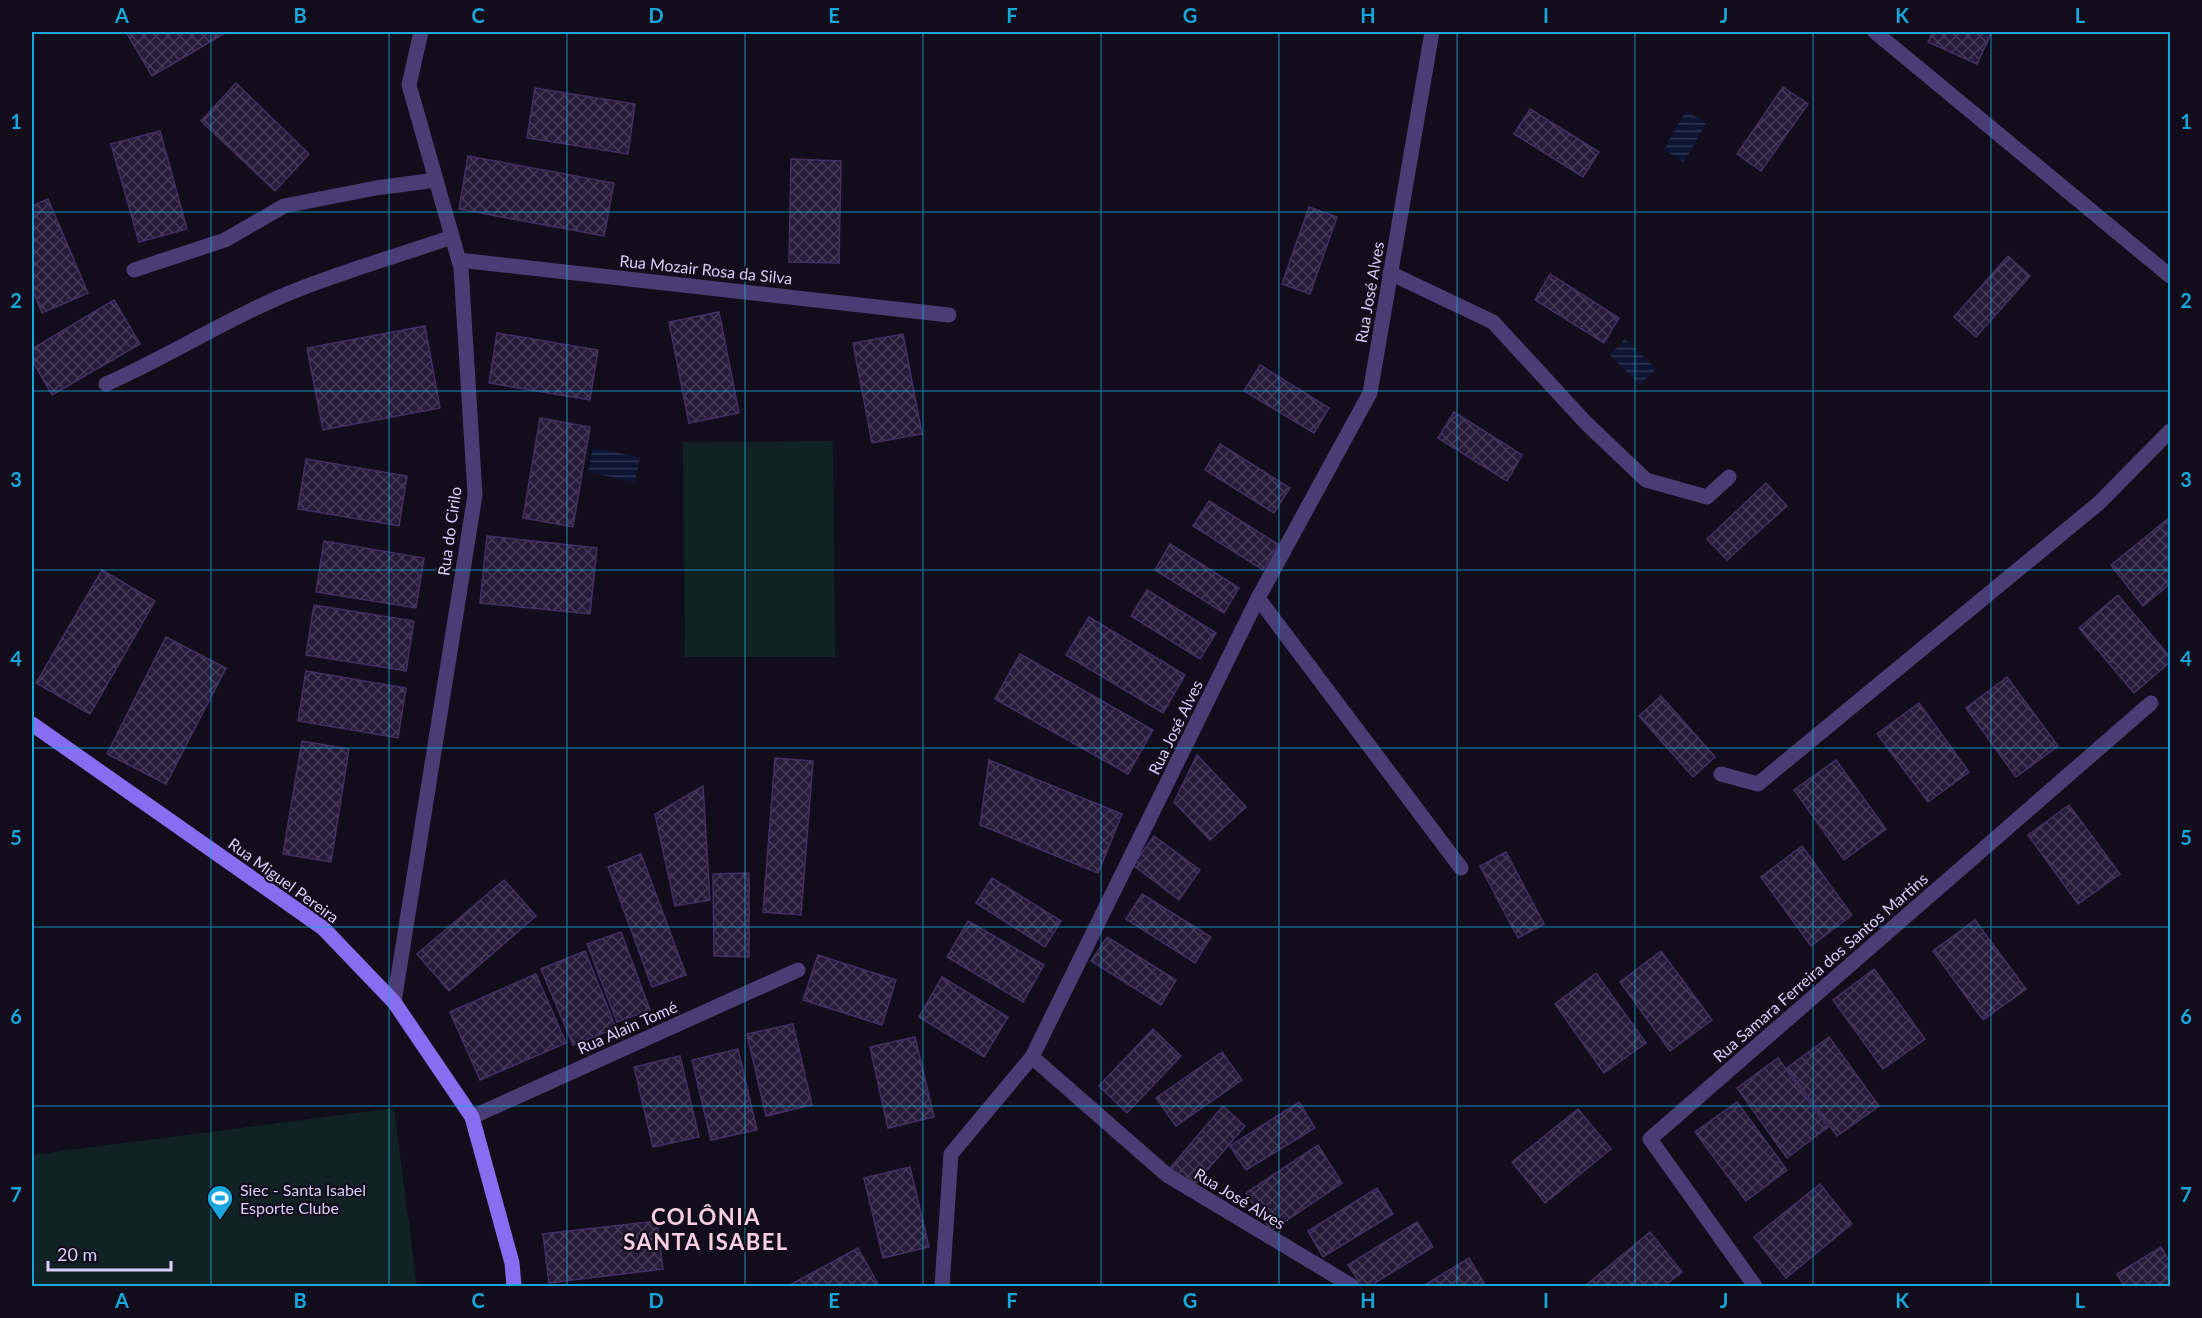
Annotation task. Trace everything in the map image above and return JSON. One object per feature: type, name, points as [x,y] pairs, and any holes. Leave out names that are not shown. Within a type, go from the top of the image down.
[{"type":"street","name":"Rua do Cirilo","points":[[394,1002],[475,495],[459,260],[409,85],[421,32]]},
{"type":"street","name":"Rua José Alves","points":[[1352,1287],[1167,1175],[1032,1057],[1258,598],[1370,393],[1432,32]]},
{"type":"street","points":[[1875,32],[2170,276]]},
{"type":"street","points":[[134,270],[225,240],[284,206],[376,188],[436,180]]},
{"type":"street","points":[[106,384],[155,363],[207,331],[288,293],[452,237]]},
{"type":"street","name":"Rua Mozair Rosa da Silva","points":[[459,260],[949,315]]},
{"type":"street","points":[[1390,273],[1493,322],[1586,423],[1646,480],[1707,497],[1729,477]]},
{"type":"street","points":[[1721,774],[1758,784],[2099,503],[2170,431]]},
{"type":"street","points":[[1258,598],[1461,868]]},
{"type":"street","name":"Rua Samara Ferreira dos Santos Martins","points":[[1755,1287],[1650,1139],[2151,703]]},
{"type":"street","name":"Rua Miguel Pereira","points":[[32,724],[323,928],[394,1002],[472,1117],[512,1263],[514,1287]]},
{"type":"street","name":"Rua Alain Tomé","points":[[472,1117],[798,970]]},
{"type":"street","points":[[942,1287],[951,1154],[1032,1057]]},
{"type":"shaded area","points":[[833,441],[835,657],[685,657],[683,442]]},
{"type":"shaded area","name":"Siec - Santa Isabel Esporte Clube","points":[[394,1108],[417,1286],[32,1286],[32,1155]]},
{"type":"water","points":[[1686,111],[1706,123],[1684,162],[1664,150]]},
{"type":"water","points":[[1625,339],[1656,369],[1640,385],[1610,355]]},
{"type":"water","points":[[593,448],[640,457],[635,482],[588,472]]},
{"type":"building","points":[[126,32],[227,32],[152,76]]},
{"type":"building","points":[[1933,32],[1992,32],[1977,64],[1928,42]]},
{"type":"building","points":[[236,83],[309,154],[275,191],[201,121]]},
{"type":"building","points":[[1783,87],[1808,104],[1761,171],[1737,154]]},
{"type":"building","points":[[535,88],[635,104],[628,154],[527,138]]},
{"type":"building","points":[[1530,109],[1599,152],[1583,177],[1514,134]]},
{"type":"building","points":[[160,131],[187,229],[139,242],[111,144]]},
{"type":"building","points":[[468,156],[614,183],[604,236],[459,209]]},
{"type":"building","points":[[791,159],[841,161],[839,263],[789,262]]},
{"type":"building","points":[[48,199],[88,293],[42,313],[32,288],[32,206]]},
{"type":"building","points":[[1309,207],[1337,217],[1310,294],[1282,284]]},
{"type":"building","points":[[2008,256],[2030,276],[1976,337],[1954,317]]},
{"type":"building","points":[[1550,274],[1619,318],[1604,343],[1535,300]]},
{"type":"building","points":[[114,300],[140,344],[52,395],[32,360],[32,349]]},
{"type":"building","points":[[719,312],[739,413],[689,423],[669,322]]},
{"type":"building","points":[[425,326],[440,408],[323,430],[307,348]]},
{"type":"building","points":[[497,333],[598,350],[590,400],[489,383]]},
{"type":"building","points":[[903,334],[922,434],[872,443],[853,343]]},
{"type":"building","points":[[1260,365],[1329,408],[1314,433],[1244,391]]},
{"type":"building","points":[[1454,412],[1522,455],[1507,481],[1438,438]]},
{"type":"building","points":[[540,418],[590,427],[573,527],[523,518]]},
{"type":"building","points":[[1220,444],[1290,488],[1274,513],[1205,470]]},
{"type":"building","points":[[306,459],[407,476],[399,526],[298,509]]},
{"type":"building","points":[[1766,483],[1787,506],[1727,560],[1707,539]]},
{"type":"building","points":[[1209,501],[1278,544],[1263,570],[1193,526]]},
{"type":"building","points":[[2170,517],[2170,584],[2143,606],[2111,565]]},
{"type":"building","points":[[487,536],[597,548],[590,614],[480,603]]},
{"type":"building","points":[[324,541],[424,558],[416,608],[316,592]]},
{"type":"building","points":[[1170,544],[1239,588],[1224,613],[1155,570]]},
{"type":"building","points":[[102,570],[155,601],[90,714],[36,683]]},
{"type":"building","points":[[1147,590],[1216,633],[1200,659],[1131,616]]},
{"type":"building","points":[[2118,595],[2170,657],[2170,662],[2134,693],[2079,628]]},
{"type":"building","points":[[314,605],[414,621],[406,671],[306,655]]},
{"type":"building","points":[[1089,617],[1185,675],[1163,713],[1066,655]]},
{"type":"building","points":[[166,637],[226,668],[166,784],[107,754]]},
{"type":"building","points":[[1020,654],[1153,730],[1128,774],[995,699]]},
{"type":"building","points":[[306,671],[406,688],[398,738],[298,721]]},
{"type":"building","points":[[2007,677],[2058,746],[2016,777],[1966,708]]},
{"type":"building","points":[[1661,696],[1715,757],[1693,777],[1639,716]]},
{"type":"building","points":[[1919,703],[1969,772],[1928,802],[1877,734]]},
{"type":"building","points":[[302,741],[349,749],[331,862],[283,854]]},
{"type":"building","points":[[1197,755],[1246,807],[1210,840],[1174,802]]},
{"type":"building","points":[[775,758],[813,761],[801,915],[763,912]]},
{"type":"building","points":[[989,760],[1122,814],[1098,873],[980,825]]},
{"type":"building","points":[[1836,760],[1886,829],[1844,860],[1794,790]]},
{"type":"building","points":[[703,786],[710,900],[675,906],[655,814]]},
{"type":"building","points":[[2069,805],[2120,874],[2078,904],[2028,835]]},
{"type":"building","points":[[1154,836],[1200,870],[1179,900],[1133,865]]},
{"type":"building","points":[[1802,846],[1852,915],[1811,946],[1761,877]]},
{"type":"building","points":[[1506,852],[1544,924],[1518,938],[1480,866]]},
{"type":"building","points":[[641,854],[686,975],[652,987],[608,867]]},
{"type":"building","points":[[749,873],[749,957],[714,956],[713,874]]},
{"type":"building","points":[[992,878],[1061,921],[1045,947],[976,903]]},
{"type":"building","points":[[504,880],[536,916],[449,991],[417,954]]},
{"type":"building","points":[[1142,894],[1211,937],[1195,963],[1126,919]]},
{"type":"building","points":[[1975,920],[2026,989],[1983,1020],[1933,951]]},
{"type":"building","points":[[968,921],[1044,965],[1023,1002],[947,957]]},
{"type":"building","points":[[621,932],[650,1010],[617,1022],[587,944]]},
{"type":"building","points":[[1107,937],[1176,980],[1161,1005],[1091,961]]},
{"type":"building","points":[[585,951],[616,1028],[573,1045],[541,969]]},
{"type":"building","points":[[1661,951],[1712,1020],[1670,1051],[1620,982]]},
{"type":"building","points":[[818,955],[896,980],[882,1025],[803,1000]]},
{"type":"building","points":[[1874,969],[1925,1039],[1883,1069],[1833,1000]]},
{"type":"building","points":[[1596,973],[1646,1043],[1604,1073],[1555,1004]]},
{"type":"building","points":[[536,974],[566,1043],[480,1080],[450,1012]]},
{"type":"building","points":[[942,977],[1008,1017],[984,1057],[919,1017]]},
{"type":"building","points":[[793,1024],[812,1105],[766,1116],[747,1034]]},
{"type":"building","points":[[1153,1029],[1181,1056],[1127,1113],[1099,1086]]},
{"type":"building","points":[[915,1037],[934,1117],[888,1128],[870,1047]]},
{"type":"building","points":[[1829,1037],[1879,1106],[1837,1136],[1787,1068]]},
{"type":"building","points":[[738,1049],[757,1130],[711,1140],[692,1060]]},
{"type":"building","points":[[1222,1052],[1242,1080],[1176,1126],[1156,1098]]},
{"type":"building","points":[[680,1056],[699,1137],[653,1147],[634,1067]]},
{"type":"building","points":[[1778,1058],[1828,1127],[1787,1158],[1737,1088]]},
{"type":"building","points":[[1299,1102],[1315,1128],[1246,1170],[1230,1146]]},
{"type":"building","points":[[1737,1102],[1787,1170],[1746,1201],[1695,1132]]},
{"type":"building","points":[[1223,1106],[1245,1126],[1192,1188],[1170,1168]]},
{"type":"building","points":[[1578,1109],[1611,1149],[1545,1203],[1512,1162]]},
{"type":"building","points":[[1318,1145],[1342,1183],[1271,1231],[1246,1193]]},
{"type":"building","points":[[910,1167],[929,1247],[883,1258],[864,1178]]},
{"type":"building","points":[[1820,1184],[1852,1224],[1786,1278],[1754,1237]]},
{"type":"building","points":[[1377,1188],[1393,1214],[1323,1257],[1308,1231]]},
{"type":"building","points":[[657,1221],[663,1269],[549,1283],[543,1234]]},
{"type":"building","points":[[1417,1222],[1433,1247],[1370,1286],[1362,1286],[1348,1265]]},
{"type":"building","points":[[1650,1232],[1682,1272],[1664,1286],[1585,1286]]},
{"type":"building","points":[[2161,1247],[2170,1263],[2170,1286],[2124,1286],[2117,1274]]},
{"type":"building","points":[[858,1248],[879,1286],[788,1286]]},
{"type":"building","points":[[1469,1258],[1484,1283],[1479,1286],[1423,1286]]},
{"type":"place","name":"Siec - Santa Isabel Esporte Clube","points":[[220,1221]]},
{"type":"district","name":"COLÔNIA SANTA ISABEL","points":[[706,1228]]}]
